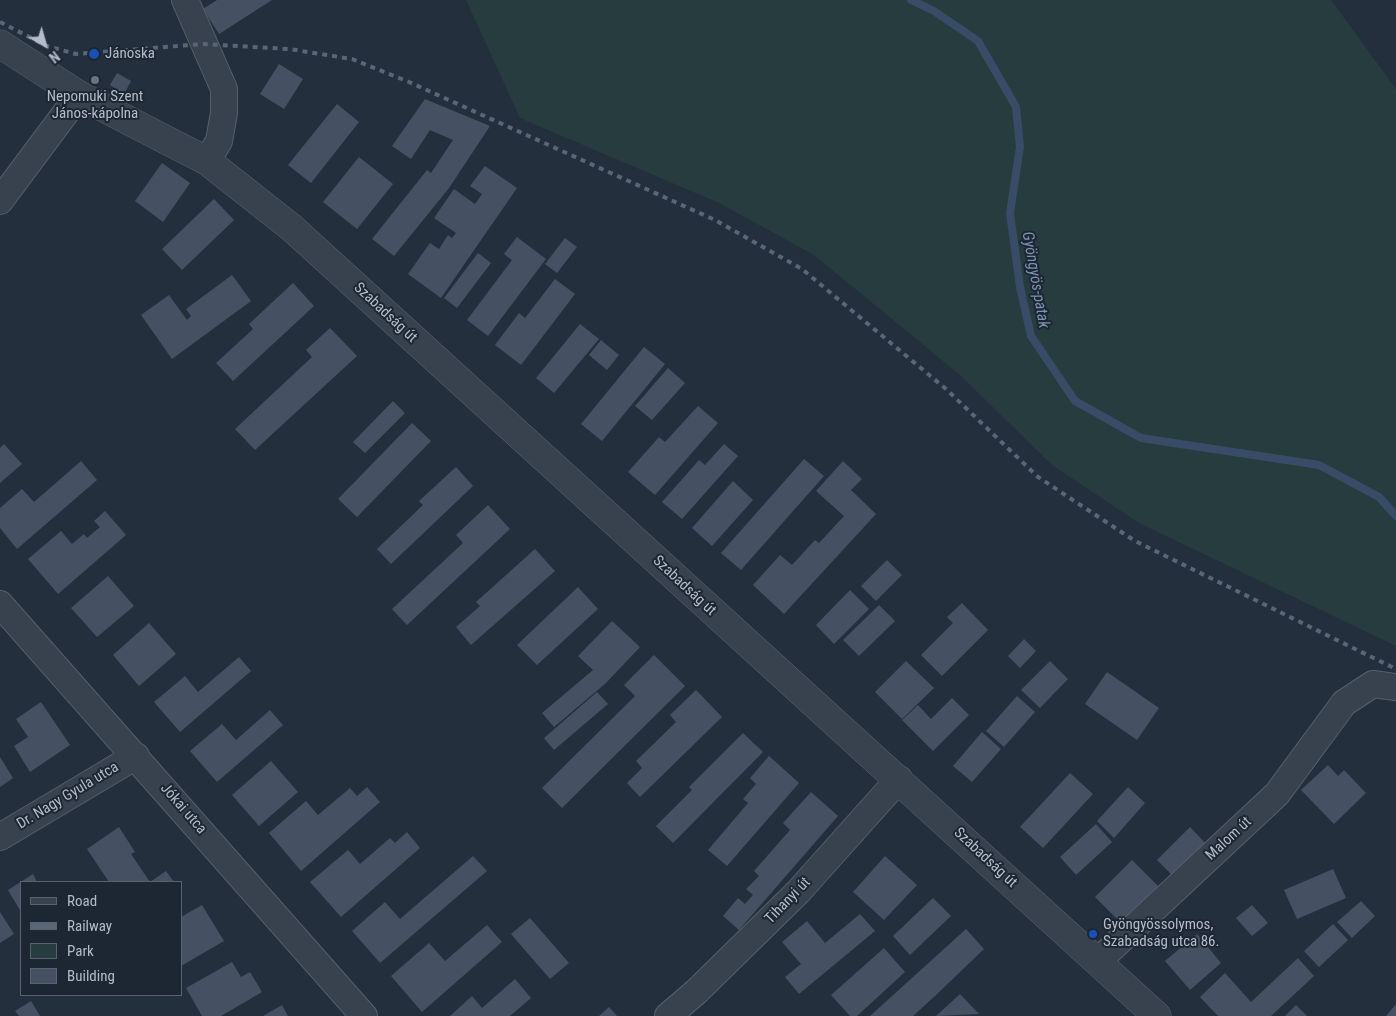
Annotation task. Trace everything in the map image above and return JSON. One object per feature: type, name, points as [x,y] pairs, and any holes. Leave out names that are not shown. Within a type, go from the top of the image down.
[{"type":"street","points":[[185,0],[224,89],[224,113],[219,141],[207,161]]},
{"type":"street","name":"Szabadság út","points":[[0,44],[79,94],[207,161],[292,228],[1157,1016]]},
{"type":"street","points":[[0,201],[79,94]]},
{"type":"street","name":"Jókai utca","points":[[0,604],[364,1016]]},
{"type":"street","name":"Malom út","points":[[1098,961],[1277,794],[1344,702],[1373,684],[1396,687]]},
{"type":"street","name":"Dr. Nagy Gyula utca","points":[[0,837],[136,756]]},
{"type":"street","name":"Tihanyi út","points":[[668,1016],[696,992],[798,892],[899,779]]},
{"type":"green space","points":[[466,0],[1331,0],[1396,89],[1396,646],[1139,523],[1052,465],[960,375],[814,255],[719,203],[520,118]]},
{"type":"building","points":[[217,0],[272,0],[219,34],[203,9]]},
{"type":"building","points":[[279,64],[303,79],[284,109],[260,94]]},
{"type":"building","name":"Jánoska","points":[[117,73],[131,81],[124,94],[110,85]]},
{"type":"building","points":[[425,99],[490,126],[449,188],[394,256],[372,239],[427,170],[431,173],[453,140],[430,130],[411,159],[392,146]]},
{"type":"building","points":[[337,104],[359,122],[311,183],[288,165]]},
{"type":"building","points":[[359,157],[393,184],[357,229],[323,202]]},
{"type":"building","points":[[162,163],[190,183],[163,222],[135,201]]},
{"type":"building","points":[[485,166],[517,188],[441,298],[408,274],[430,243],[439,249],[448,235],[452,238],[456,233],[434,218],[454,189],[475,204],[482,194],[470,186]]},
{"type":"building","points":[[214,199],[234,220],[182,270],[162,249]]},
{"type":"building","points":[[517,237],[546,259],[488,336],[467,320],[512,260],[504,254]]},
{"type":"building","points":[[565,238],[577,247],[557,273],[545,264]]},
{"type":"building","points":[[478,253],[491,263],[457,308],[444,298]]},
{"type":"building","points":[[232,275],[251,301],[172,359],[141,315],[169,295],[187,320],[191,316],[186,309]]},
{"type":"building","points":[[555,279],[575,294],[521,365],[495,345],[519,313],[525,318]]},
{"type":"building","points":[[293,283],[314,306],[233,381],[216,363],[253,329],[249,324]]},
{"type":"building","points":[[580,324],[599,339],[554,393],[536,378]]},
{"type":"building","points":[[330,328],[357,356],[255,450],[235,429],[312,357],[306,350]]},
{"type":"building","points":[[601,340],[619,355],[607,370],[589,355]]},
{"type":"building","points":[[644,347],[665,364],[602,441],[581,424]]},
{"type":"building","points":[[668,368],[685,383],[652,420],[635,406]]},
{"type":"building","points":[[393,401],[405,413],[365,453],[353,442]]},
{"type":"building","points":[[698,406],[718,423],[655,495],[628,472],[659,437],[665,442]]},
{"type":"building","points":[[412,423],[431,441],[357,517],[338,499]]},
{"type":"building","points":[[4,444],[22,464],[0,483],[0,448]]},
{"type":"building","points":[[724,444],[738,456],[682,519],[662,502],[699,460],[705,465]]},
{"type":"building","points":[[804,459],[824,476],[741,570],[721,553]]},
{"type":"building","points":[[81,461],[97,480],[17,549],[0,528],[0,508],[22,489],[34,502]]},
{"type":"building","points":[[843,461],[862,479],[851,490],[876,514],[784,614],[753,585],[780,555],[792,565],[815,540],[819,543],[844,516],[816,491]]},
{"type":"building","points":[[456,467],[473,486],[391,564],[377,549],[423,505],[419,501]]},
{"type":"building","points":[[733,481],[753,500],[712,546],[692,528]]},
{"type":"building","points":[[488,505],[510,529],[407,625],[392,609],[463,543],[456,535]]},
{"type":"building","points":[[105,511],[126,535],[58,594],[28,559],[61,531],[72,544],[84,534],[87,538],[100,527],[94,521]]},
{"type":"building","points":[[535,549],[555,571],[471,645],[456,627],[480,606],[476,602]]},
{"type":"building","points":[[887,560],[902,575],[876,601],[861,586]]},
{"type":"building","points":[[108,576],[134,606],[97,637],[71,608]]},
{"type":"building","points":[[578,587],[598,609],[537,665],[517,645]]},
{"type":"building","points":[[850,590],[869,609],[834,644],[816,625]]},
{"type":"building","points":[[962,603],[988,630],[942,676],[921,655],[953,623],[947,617]]},
{"type":"building","points":[[879,605],[895,621],[859,656],[843,640]]},
{"type":"building","points":[[612,621],[640,647],[606,683],[554,727],[542,713],[593,670],[578,656]]},
{"type":"building","points":[[149,623],[176,654],[139,686],[113,655]]},
{"type":"building","points":[[1024,639],[1036,651],[1020,668],[1008,656]]},
{"type":"building","points":[[654,655],[685,686],[562,808],[542,788],[635,696],[624,685]]},
{"type":"building","points":[[239,657],[251,671],[180,732],[154,702],[185,676],[198,692]]},
{"type":"building","points":[[906,661],[934,688],[902,719],[875,692]]},
{"type":"building","points":[[1050,661],[1068,679],[1040,708],[1021,690]]},
{"type":"building","points":[[1107,672],[1159,708],[1137,740],[1085,704]]},
{"type":"building","points":[[696,690],[722,717],[640,797],[627,783],[642,768],[636,761],[676,722],[670,715]]},
{"type":"building","points":[[597,692],[608,704],[554,750],[544,738]]},
{"type":"building","points":[[1017,696],[1035,712],[1004,747],[986,731]]},
{"type":"building","points":[[952,698],[969,715],[933,751],[902,720],[918,705],[931,719]]},
{"type":"building","points":[[41,702],[70,745],[30,772],[14,746],[28,737],[16,719]]},
{"type":"building","points":[[270,710],[283,725],[217,782],[190,751],[222,724],[236,740]]},
{"type":"building","points":[[982,732],[1001,749],[972,782],[953,766]]},
{"type":"building","points":[[743,733],[763,752],[673,843],[656,826],[692,790],[689,787]]},
{"type":"building","points":[[769,756],[799,783],[727,866],[708,850],[748,803],[743,799],[756,784],[750,778]]},
{"type":"building","points":[[0,757],[13,778],[0,787]]},
{"type":"building","points":[[271,761],[298,792],[259,826],[232,795]]},
{"type":"building","points":[[1328,765],[1338,776],[1344,770],[1366,793],[1334,824],[1301,790]]},
{"type":"building","points":[[1070,773],[1093,794],[1043,848],[1020,827]]},
{"type":"building","points":[[367,787],[380,802],[301,871],[269,833],[306,801],[318,815],[350,788],[357,796]]},
{"type":"building","points":[[1128,787],[1145,803],[1114,838],[1097,821]]},
{"type":"building","points":[[811,792],[838,816],[739,930],[723,916],[738,898],[745,904],[753,895],[746,889],[759,876],[754,871],[790,830],[783,823]]},
{"type":"building","points":[[1096,824],[1112,842],[1076,875],[1060,857]]},
{"type":"building","points":[[119,827],[135,852],[131,854],[149,881],[108,881],[87,849]]},
{"type":"building","points":[[1190,827],[1209,847],[1176,879],[1157,860]]},
{"type":"building","points":[[407,832],[420,848],[341,917],[310,882],[348,850],[360,864],[390,838],[395,843]]},
{"type":"building","points":[[473,856],[487,871],[380,963],[352,931],[385,902],[400,919]]},
{"type":"building","points":[[885,856],[917,885],[884,920],[853,892]]},
{"type":"building","points":[[1132,860],[1160,888],[1123,925],[1095,897]]},
{"type":"building","points":[[1333,869],[1346,898],[1297,919],[1284,890]]},
{"type":"building","points":[[166,871],[173,881],[151,881]]},
{"type":"building","points":[[33,874],[36,881],[22,881]]},
{"type":"building","points":[[20,882],[20,910],[8,890]]},
{"type":"building","points":[[933,898],[951,916],[910,955],[893,936]]},
{"type":"building","points":[[1361,901],[1375,916],[1352,938],[1337,922]]},
{"type":"building","points":[[202,905],[224,941],[182,965],[182,916]]},
{"type":"building","points":[[1252,905],[1268,923],[1252,936],[1236,918]]},
{"type":"building","points":[[0,912],[14,934],[0,943]]},
{"type":"building","points":[[860,914],[875,931],[799,994],[785,977],[801,964],[782,942],[807,921],[825,943]]},
{"type":"building","points":[[530,918],[569,963],[550,979],[511,934]]},
{"type":"building","points":[[1333,924],[1348,940],[1319,967],[1304,951]]},
{"type":"building","points":[[487,925],[502,942],[422,1012],[391,976],[429,943],[445,961]]},
{"type":"building","points":[[966,929],[984,949],[913,1016],[870,1016]]},
{"type":"building","points":[[1197,934],[1221,963],[1190,990],[1165,961]]},
{"type":"building","points":[[884,948],[905,972],[857,1016],[850,1016],[831,995]]},
{"type":"building","points":[[1298,958],[1314,976],[1271,1016],[1218,1016],[1200,997],[1225,973],[1251,1002]]},
{"type":"building","points":[[232,962],[241,977],[250,972],[262,992],[221,1016],[202,1016],[186,988]]},
{"type":"building","points":[[515,979],[531,998],[510,1016],[450,1016],[472,996],[482,1008]]},
{"type":"building","points":[[960,994],[979,1014],[936,1016]]},
{"type":"building","points":[[31,1001],[40,1016],[19,1016],[15,1011]]},
{"type":"building","points":[[1396,1004],[1396,1016],[1386,1016]]},
{"type":"building","points":[[282,1005],[288,1016],[263,1016]]},
{"type":"building","points":[[1296,1005],[1307,1016],[1285,1016]]},
{"type":"building","points":[[609,1007],[617,1016],[599,1016]]},
{"type":"waterway","name":"Gyöngyös-patak","points":[[911,0],[934,11],[978,41],[1016,107],[1020,147],[1010,213],[1020,287],[1031,336],[1075,401],[1141,438],[1319,465],[1379,497],[1396,516]]},
{"type":"railway","points":[[0,22],[47,46],[76,54],[203,44],[289,49],[352,59],[409,82],[715,220],[802,269],[946,389],[1038,477],[1135,541],[1396,669]]},
{"type":"place","name":"Jánoska","points":[[94,54]]},
{"type":"place","name":"Nepomuki Szent János-kápolna","points":[[95,80]]},
{"type":"place","name":"Gyöngyössolymos, Szabadság utca 86.","points":[[1093,934]]}]
